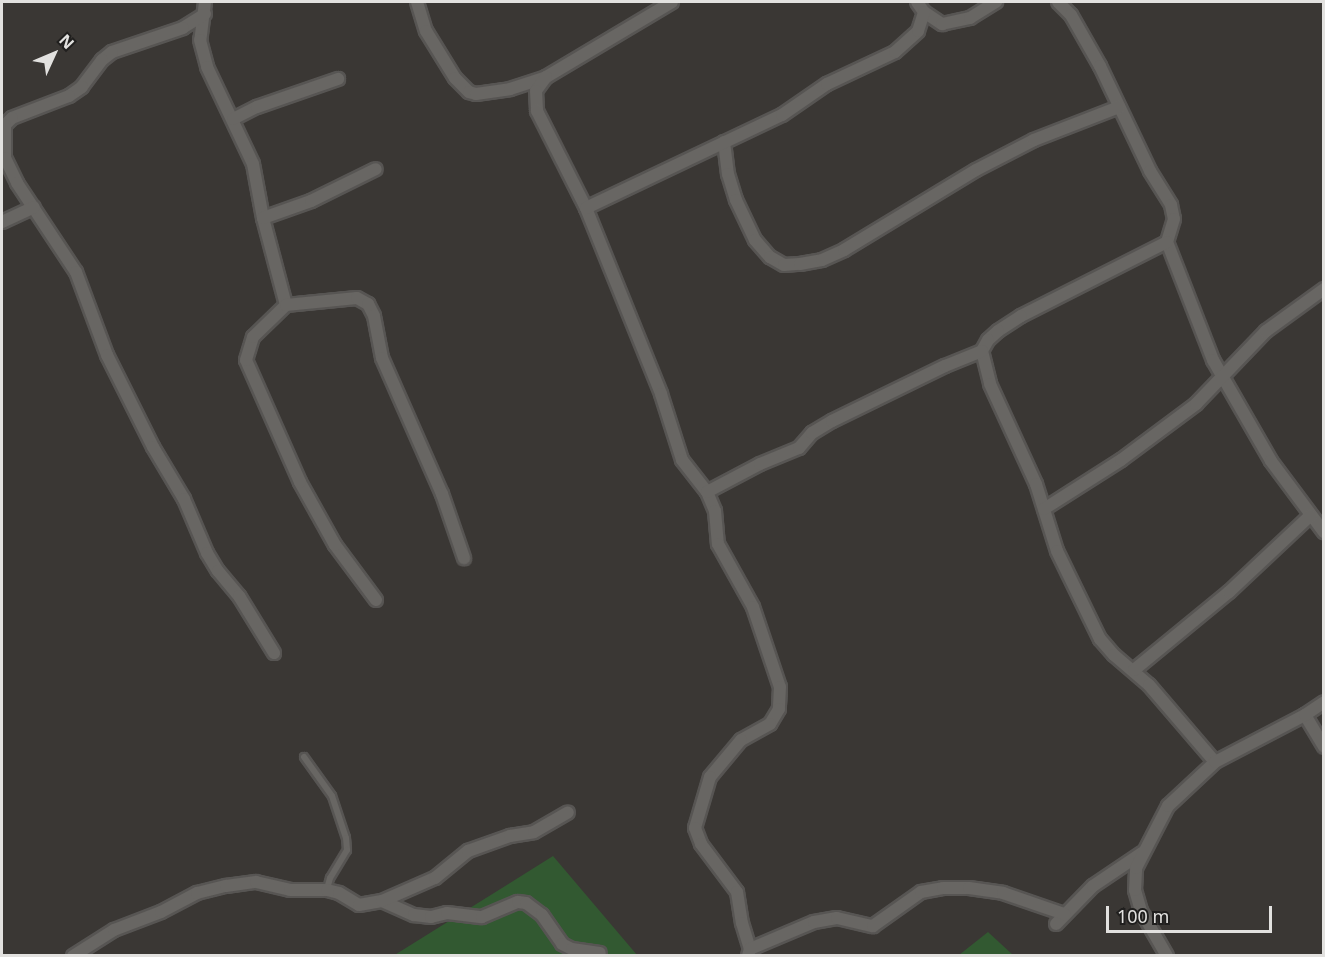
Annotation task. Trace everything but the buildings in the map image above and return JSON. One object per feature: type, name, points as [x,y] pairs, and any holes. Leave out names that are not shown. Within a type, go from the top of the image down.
[{"type":"street","points":[[417,2],[426,31],[455,78],[469,92],[476,94],[510,89],[546,77],[672,2]]},
{"type":"street","points":[[920,7],[942,24],[970,18],[996,2]]},
{"type":"street","points":[[1058,2],[1071,15],[1100,66],[1150,171],[1171,205],[1174,219],[1167,242],[1183,289],[1213,360],[1271,461],[1323,532]]},
{"type":"street","points":[[586,208],[782,115],[827,84],[895,52],[918,31],[920,7]]},
{"type":"street","points":[[205,8],[200,40],[207,67],[253,164],[263,218],[286,305]]},
{"type":"street","points":[[205,8],[183,28],[112,52],[102,60],[82,87],[69,96],[12,118],[3,125],[5,158],[17,183],[76,272],[107,355],[153,447],[184,500],[207,554],[239,596],[274,653]]},
{"type":"street","points":[[546,77],[536,91],[537,111],[586,208],[662,394],[682,460],[707,492],[716,511],[718,544],[753,607],[780,687],[779,709],[770,724],[741,740],[710,777],[695,828],[701,844],[738,892],[749,952],[814,922],[837,918],[873,926],[921,892],[943,888],[969,888],[1003,893],[1064,914]]},
{"type":"street","points":[[233,119],[257,107],[338,80]]},
{"type":"street","points":[[724,142],[728,174],[736,200],[755,240],[770,257],[784,265],[800,264],[822,260],[844,250],[976,170],[1034,140],[1119,107]]},
{"type":"street","points":[[263,218],[311,201],[376,168]]},
{"type":"street","points":[[2,222],[34,207]]},
{"type":"street","points":[[707,492],[760,464],[799,448],[812,434],[832,421],[945,366],[982,351],[988,340],[998,331],[1021,316],[1167,242]]},
{"type":"street","points":[[1044,509],[1121,460],[1196,404],[1266,331],[1323,289]]},
{"type":"street","points":[[376,600],[335,545],[300,482],[246,360],[253,337],[286,305],[357,298],[368,304],[374,316],[382,358],[442,494],[464,558]]},
{"type":"street","points":[[982,351],[990,384],[1036,484],[1057,551],[1100,639],[1114,655],[1134,669],[1215,762]]},
{"type":"street","points":[[1134,669],[1229,592],[1311,515]]},
{"type":"street","points":[[1167,956],[1141,911],[1135,890],[1136,868],[1168,806],[1215,762],[1305,716],[1323,702]]},
{"type":"street","points":[[1305,716],[1323,747]]},
{"type":"street","points":[[73,956],[114,930],[161,912],[197,893],[256,882],[290,890],[327,890],[339,893],[359,905],[382,901],[435,878],[468,851],[500,839],[534,832],[568,812]]},
{"type":"street","points":[[1056,924],[1093,886],[1142,853]]},
{"type":"street","points":[[382,901],[414,915],[431,917],[447,913],[482,917],[518,902],[525,903],[542,915],[562,944],[572,949],[600,953]]},
{"type":"lane","points":[[304,757],[332,796],[346,838],[347,849],[330,878],[327,890]]},
{"type":"green space","points":[[553,856],[637,955],[393,956]]},
{"type":"green space","points":[[988,932],[1013,955],[959,955]]}]
